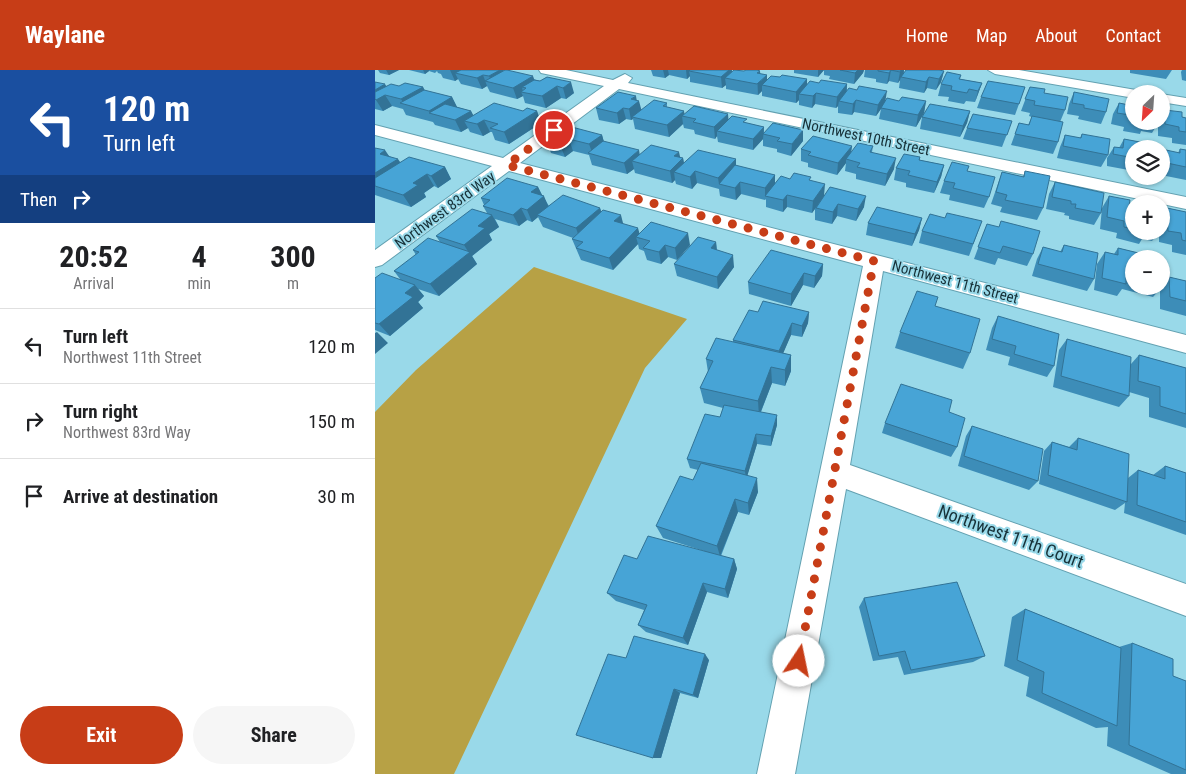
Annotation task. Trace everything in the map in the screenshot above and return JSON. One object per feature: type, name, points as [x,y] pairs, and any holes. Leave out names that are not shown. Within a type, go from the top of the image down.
[{"type":"street","name":"Northwest 10th Street","points":[[546,70],[1186,204]]},
{"type":"street","name":"Northwest 83rd Way","points":[[375,260],[635,70]]},
{"type":"street","points":[[995,70],[1125,92]]},
{"type":"street","points":[[1170,99],[1186,102]]},
{"type":"street","name":"Northwest 11th Street","points":[[375,130],[1186,344]]},
{"type":"street","points":[[776,774],[874,261]]},
{"type":"street","name":"Northwest 11th Court","points":[[835,472],[1186,600]]},
{"type":"shaded area","points":[[534,267],[687,319],[645,368],[454,774],[375,774],[375,412],[416,370]]},
{"type":"building","points":[[461,70],[500,70],[489,76],[483,75],[477,78],[455,73]]},
{"type":"building","points":[[505,70],[533,76],[513,88],[485,81]]},
{"type":"building","points":[[690,70],[729,70],[721,77]]},
{"type":"building","points":[[734,70],[757,70],[760,71],[757,73],[767,75],[757,84],[725,78]]},
{"type":"building","points":[[840,70],[858,70],[855,73]]},
{"type":"building","points":[[878,70],[891,70],[889,73]]},
{"type":"building","points":[[906,70],[944,71],[939,79],[929,77],[926,82],[901,77]]},
{"type":"building","points":[[947,72],[961,75],[959,79],[982,83],[978,91],[969,89],[967,93],[951,90],[952,86],[941,84]]},
{"type":"building","points":[[782,75],[807,79],[796,92],[762,85],[771,76],[780,77]]},
{"type":"building","points":[[547,77],[571,82],[563,88],[557,86],[542,96],[521,92],[526,88],[522,87],[534,80],[540,81]]},
{"type":"building","points":[[821,80],[847,84],[837,97],[816,93],[813,96],[799,94],[810,81],[819,83]]},
{"type":"building","points":[[988,81],[1025,87],[1019,104],[981,97]]},
{"type":"building","points":[[375,82],[385,84],[375,90]]},
{"type":"building","points":[[405,83],[423,87],[401,99],[385,95],[375,99],[375,92],[391,84],[399,86]]},
{"type":"building","points":[[859,86],[887,91],[878,105],[856,100],[853,104],[839,101],[849,88],[857,90]]},
{"type":"building","points":[[1030,87],[1045,89],[1044,93],[1068,97],[1065,110],[1034,105],[1035,101],[1025,99]]},
{"type":"building","points":[[424,90],[452,97],[429,111],[400,103]]},
{"type":"building","points":[[618,92],[636,96],[631,99],[639,101],[629,109],[623,108],[617,113],[596,108]]},
{"type":"building","points":[[1074,92],[1109,99],[1106,112],[1084,108],[1084,105],[1072,103]]},
{"type":"building","points":[[902,97],[926,101],[918,115],[881,108],[887,98],[899,101]]},
{"type":"building","points":[[654,100],[667,103],[663,106],[684,111],[667,125],[632,117]]},
{"type":"building","points":[[494,103],[523,111],[527,108],[537,111],[504,132],[490,128],[498,124],[484,120],[477,124],[464,121]]},
{"type":"building","points":[[1119,103],[1125,104],[1125,114],[1117,113]]},
{"type":"building","points":[[445,104],[471,111],[455,120],[429,113]]},
{"type":"building","points":[[930,104],[970,111],[963,126],[922,117]]},
{"type":"building","points":[[694,106],[728,114],[714,127],[693,122],[696,119],[682,116]]},
{"type":"building","points":[[1170,111],[1182,112],[1182,117],[1186,118],[1186,132],[1179,131],[1179,127],[1170,125]]},
{"type":"building","points":[[973,114],[1012,121],[1007,135],[967,128]]},
{"type":"building","points":[[732,116],[747,119],[743,122],[764,127],[753,139],[717,131]]},
{"type":"building","points":[[1032,116],[1063,122],[1058,142],[1015,134],[1019,123],[1029,125]]},
{"type":"building","points":[[773,123],[803,130],[792,144],[777,141],[780,138],[763,134]]},
{"type":"building","points":[[568,126],[602,135],[589,144],[569,139],[560,145],[547,142]]},
{"type":"building","points":[[1082,134],[1110,139],[1108,155],[1063,146],[1065,135],[1081,138]]},
{"type":"building","points":[[813,136],[852,146],[838,163],[808,155],[811,152],[801,149]]},
{"type":"building","points":[[1124,139],[1129,140],[1125,140],[1125,156],[1113,154],[1114,147],[1123,148]]},
{"type":"building","points":[[603,141],[639,150],[624,163],[588,153]]},
{"type":"building","points":[[858,143],[873,146],[870,152],[896,158],[887,174],[857,167],[860,163],[846,159]]},
{"type":"building","points":[[651,145],[679,152],[674,156],[683,158],[670,171],[632,161]]},
{"type":"building","points":[[375,148],[385,150],[380,154],[398,159],[375,173]]},
{"type":"building","points":[[1180,149],[1186,150],[1186,167],[1170,164],[1170,151],[1180,153]]},
{"type":"building","points":[[698,150],[736,159],[718,178],[695,171],[690,177],[674,172]]},
{"type":"building","points":[[904,154],[920,157],[919,160],[944,165],[937,182],[908,175],[910,171],[896,168]]},
{"type":"building","points":[[409,157],[445,167],[431,176],[427,174],[413,183],[418,185],[403,195],[375,186],[375,178]]},
{"type":"building","points":[[952,162],[969,166],[967,171],[995,177],[989,197],[953,188],[955,183],[944,181]]},
{"type":"building","points":[[735,165],[775,175],[765,188],[740,182],[735,188],[719,184]]},
{"type":"building","points":[[1025,171],[1050,176],[1043,208],[1005,200],[1007,195],[996,192],[1002,172],[1024,177]]},
{"type":"building","points":[[794,173],[811,177],[809,180],[825,184],[813,201],[787,195],[783,200],[765,196],[781,176],[790,179]]},
{"type":"building","points":[[507,178],[538,187],[531,192],[544,196],[527,210],[521,208],[513,215],[483,206],[490,200],[481,198]]},
{"type":"building","points":[[1055,182],[1104,193],[1101,213],[1075,208],[1076,204],[1071,204],[1071,201],[1052,197]]},
{"type":"building","points":[[830,187],[866,196],[858,209],[838,204],[833,212],[816,208]]},
{"type":"building","points":[[563,195],[600,208],[576,228],[537,215]]},
{"type":"building","points":[[1109,196],[1125,199],[1125,227],[1124,221],[1107,217]]},
{"type":"building","points":[[877,207],[922,218],[915,234],[868,223]]},
{"type":"building","points":[[472,209],[492,215],[478,226],[485,228],[464,245],[436,236]]},
{"type":"building","points":[[1170,209],[1186,212],[1186,241],[1182,240],[1181,233],[1170,231]]},
{"type":"building","points":[[603,210],[621,215],[614,221],[638,228],[609,258],[576,248],[583,242],[572,239]]},
{"type":"building","points":[[947,213],[982,221],[973,244],[922,231],[930,214],[945,218]]},
{"type":"building","points":[[1001,221],[1040,231],[1033,254],[1003,246],[1000,253],[978,247],[987,224],[999,227]]},
{"type":"building","points":[[651,222],[688,233],[675,248],[665,245],[659,252],[643,248],[650,241],[636,237]]},
{"type":"building","points":[[698,237],[716,242],[711,248],[733,255],[717,277],[674,264]]},
{"type":"building","points":[[428,238],[470,252],[430,284],[394,271],[419,252],[413,250]]},
{"type":"building","points":[[1064,245],[1098,253],[1094,279],[1038,264],[1043,247],[1062,252]]},
{"type":"building","points":[[1118,248],[1126,250],[1125,284],[1102,278],[1105,252],[1118,255]]},
{"type":"building","points":[[771,250],[823,264],[815,276],[804,273],[791,294],[748,282]]},
{"type":"building","points":[[382,273],[415,285],[405,293],[413,297],[379,324],[375,323],[375,278]]},
{"type":"building","points":[[1170,277],[1186,281],[1186,301],[1170,297]]},
{"type":"building","points":[[917,291],[938,297],[935,306],[980,319],[970,353],[900,332]]},
{"type":"building","points":[[763,301],[809,312],[802,326],[792,323],[779,351],[733,340],[749,310],[758,312]]},
{"type":"building","points":[[998,316],[1059,334],[1054,366],[1014,354],[1016,346],[992,339]]},
{"type":"building","points":[[716,338],[791,355],[785,370],[771,367],[758,401],[700,388],[713,361],[706,359]]},
{"type":"building","points":[[1067,339],[1131,357],[1129,396],[1061,376]]},
{"type":"building","points":[[1139,355],[1186,368],[1186,414],[1160,406],[1160,387],[1138,381]]},
{"type":"building","points":[[901,384],[952,400],[949,412],[965,418],[957,447],[885,423]]},
{"type":"building","points":[[724,405],[777,415],[771,436],[756,434],[745,471],[687,459],[705,414],[720,417]]},
{"type":"building","points":[[972,426],[1043,449],[1038,481],[964,456]]},
{"type":"building","points":[[1078,438],[1129,454],[1127,502],[1048,475],[1052,442],[1077,450]]},
{"type":"building","points":[[701,463],[757,478],[748,503],[735,499],[717,546],[656,526],[680,476],[693,480]]},
{"type":"building","points":[[1165,466],[1186,473],[1186,522],[1137,505],[1138,470],[1165,479]]},
{"type":"building","points":[[648,536],[734,559],[725,589],[703,583],[683,638],[638,625],[647,605],[607,593],[624,555],[637,559]]},
{"type":"building","points":[[957,582],[985,656],[911,670],[905,651],[879,656],[864,598]]},
{"type":"building","points":[[1025,609],[1121,648],[1117,726],[1042,693],[1044,672],[1017,660]]},
{"type":"building","points":[[634,636],[705,654],[693,695],[674,689],[653,758],[576,735],[608,654],[626,658]]},
{"type":"building","points":[[1132,643],[1173,659],[1173,676],[1186,681],[1186,770],[1129,745]]},
{"type":"route","points":[[554,130],[507,165],[874,261],[799,661]]}]
